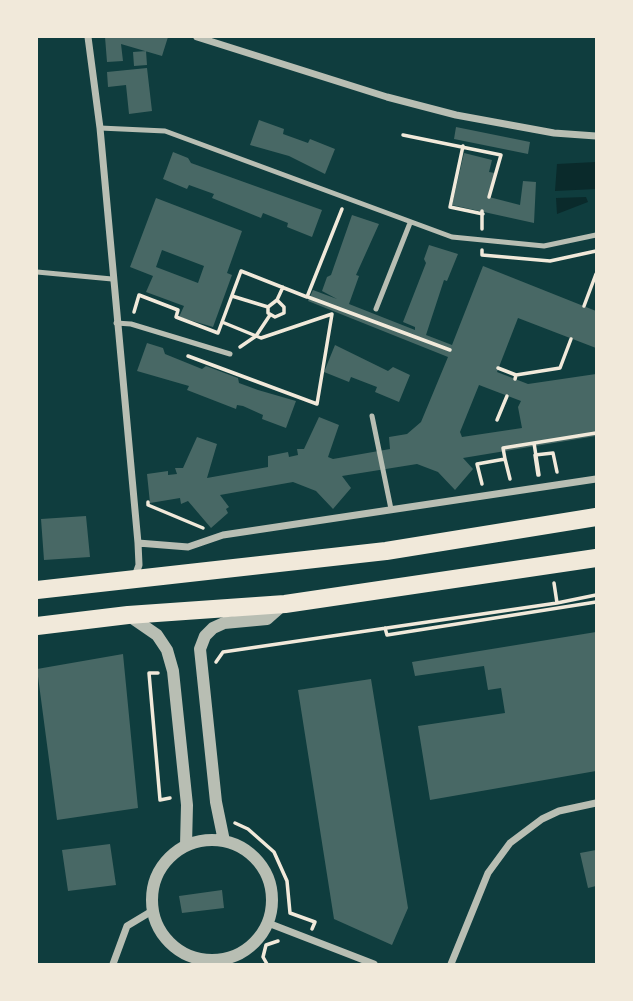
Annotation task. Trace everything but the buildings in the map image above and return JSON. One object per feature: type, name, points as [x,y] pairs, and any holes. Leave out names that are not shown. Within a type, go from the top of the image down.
[{"type":"main road","points":[[37,590],[386,551],[596,517]]},
{"type":"main road","points":[[37,626],[128,615],[285,604],[596,558]]},
{"type":"street","points":[[88,37],[100,128],[138,543],[139,565],[134,580]]},
{"type":"street","points":[[197,37],[387,97],[456,115],[554,133],[596,136]]},
{"type":"street","points":[[138,543],[188,547],[223,536],[596,479]]},
{"type":"street","points":[[224,841],[218,819],[200,649],[205,636],[213,628],[224,623],[267,619],[285,604]]},
{"type":"street","points":[[128,615],[157,635],[167,650],[173,671],[187,805],[186,845]]},
{"type":"street","points":[[451,964],[488,873],[510,843],[542,819],[559,811],[596,803]]},
{"type":"street","points":[[210,840],[224,841],[254,857],[265,871],[271,888],[268,923],[246,950],[233,961],[201,960],[180,951],[164,937],[152,911],[152,888],[161,867],[186,845],[210,840]]},
{"type":"street","points":[[113,964],[127,926],[152,911]]},
{"type":"street","points":[[268,923],[374,964]]},
{"type":"street","points":[[246,950],[251,964]]},
{"type":"lane","points":[[100,128],[165,131],[410,223],[467,240],[544,246],[596,235]]},
{"type":"lane","points":[[376,309],[410,223]]},
{"type":"lane","points":[[37,272],[112,279]]},
{"type":"lane","points":[[116,323],[131,324],[230,354]]},
{"type":"lane","points":[[372,416],[391,509]]},
{"type":"lane","points":[[37,636],[56,625]]},
{"type":"path","points":[[403,135],[501,155],[489,197]]},
{"type":"path","points":[[463,146],[450,207],[483,215]]},
{"type":"path","points":[[307,297],[346,198]]},
{"type":"path","points":[[131,324],[139,295],[178,310],[176,317],[218,333],[241,271],[450,350]]},
{"type":"path","points":[[584,306],[596,274]]},
{"type":"path","points":[[268,307],[277,300],[282,287]]},
{"type":"path","points":[[232,296],[268,307]]},
{"type":"path","points":[[270,315],[275,317],[284,313],[284,307],[277,300]]},
{"type":"path","points":[[230,354],[256,336],[270,315],[268,307]]},
{"type":"path","points":[[130,311],[131,324]]},
{"type":"path","points":[[182,354],[317,404],[332,314],[261,338],[222,322]]},
{"type":"path","points":[[498,368],[515,377],[560,368],[571,339]]},
{"type":"path","points":[[497,420],[507,396]]},
{"type":"path","points":[[519,482],[510,483],[503,448],[596,433]]},
{"type":"path","points":[[534,443],[539,478],[564,477]]},
{"type":"path","points":[[471,487],[482,485],[477,464],[505,459]]},
{"type":"path","points":[[147,492],[148,505],[208,530]]},
{"type":"path","points":[[557,603],[596,595]]},
{"type":"path","points":[[212,668],[223,652],[385,628],[387,635],[596,602]]},
{"type":"path","points":[[231,812],[232,822],[248,830],[274,852],[287,881],[290,913],[315,922],[309,939]]},
{"type":"path","points":[[267,964],[263,957],[266,946],[280,941]]},
{"type":"water","points":[[596,162],[596,189],[555,191],[557,164]]},
{"type":"water","points":[[586,197],[588,202],[557,214],[556,198]]}]
